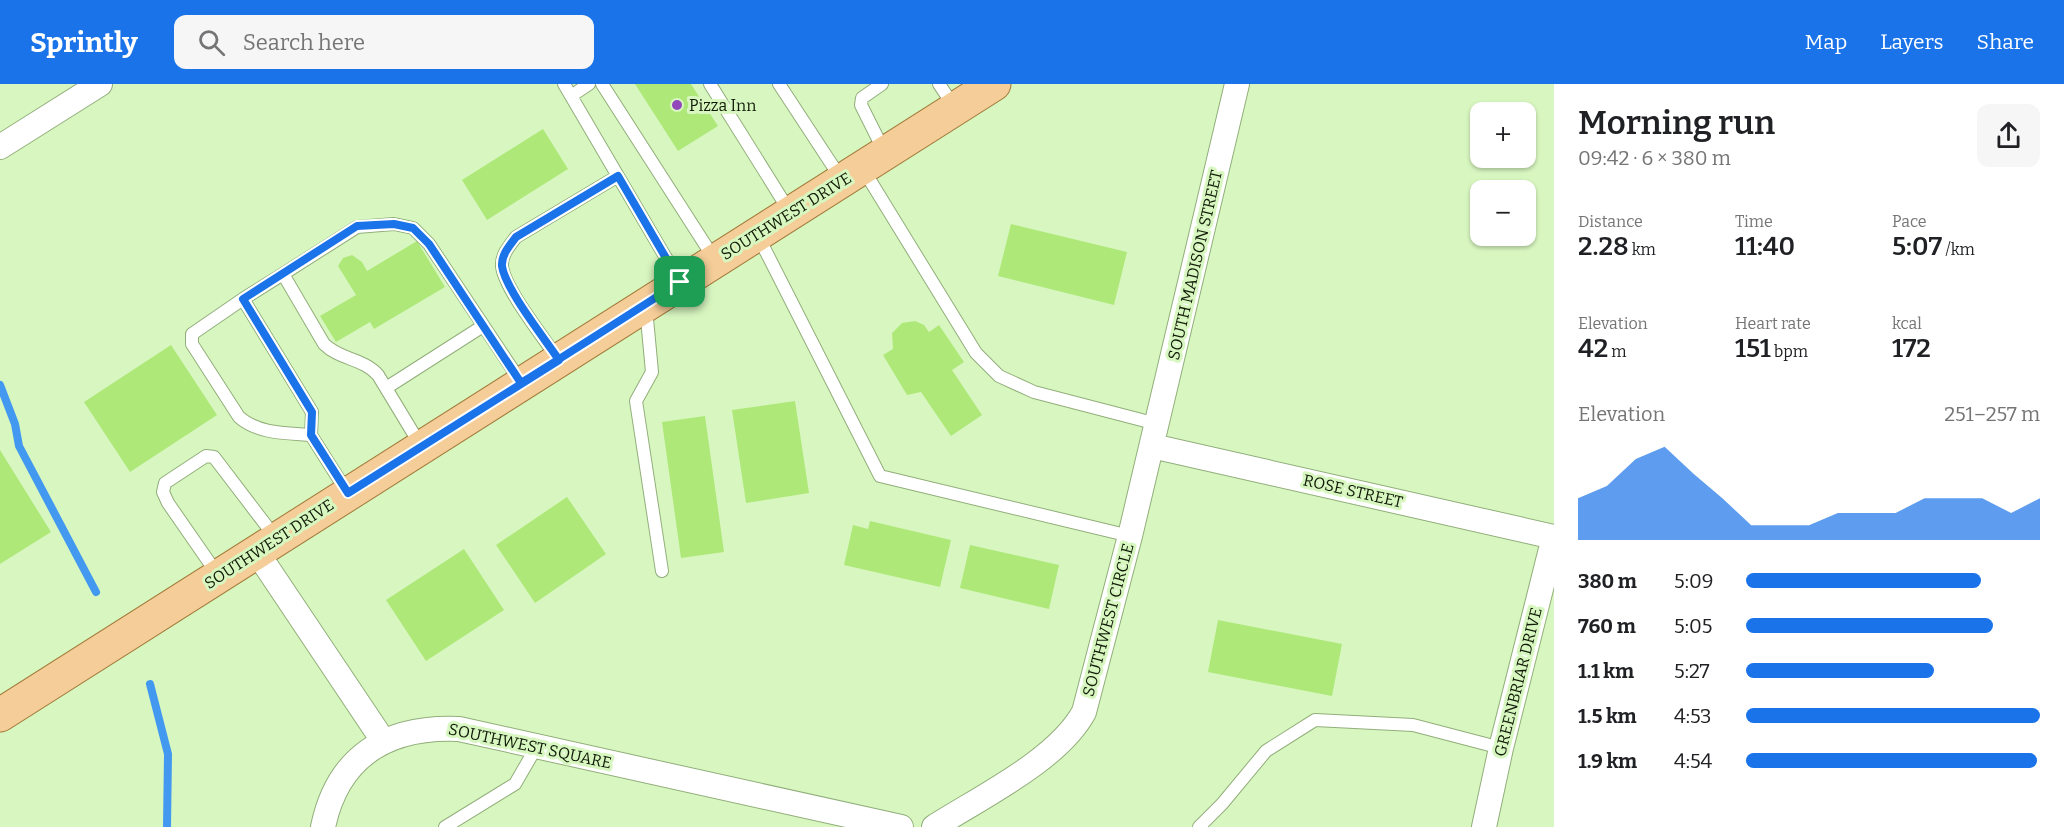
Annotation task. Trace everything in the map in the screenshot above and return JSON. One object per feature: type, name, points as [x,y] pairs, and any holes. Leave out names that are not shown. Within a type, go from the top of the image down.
[{"type":"main road","name":"SOUTHWEST DRIVE","points":[[0,715],[864,167],[947,96],[994,84]]},
{"type":"street","points":[[0,147],[100,84]]},
{"type":"street","name":"SOUTH MADISON STREET","points":[[1154,435],[1238,84]]},
{"type":"street","name":"SOUTHWEST CIRCLE","points":[[934,827],[1049,754],[1068,736],[1080,719],[1090,695],[1154,435]]},
{"type":"street","name":"ROSE STREET","points":[[1154,435],[1554,537]]},
{"type":"street","name":"GREENBRIAR DRIVE","points":[[1484,827],[1501,748],[1554,537]]},
{"type":"street","points":[[266,545],[384,742],[356,760],[342,777],[328,802],[323,827]]},
{"type":"street","name":"SOUTHWEST SQUARE","points":[[384,742],[413,730],[459,729],[901,827]]},
{"type":"lane","points":[[564,84],[680,282]]},
{"type":"lane","points":[[571,96],[589,84]]},
{"type":"lane","points":[[602,84],[715,261]]},
{"type":"lane","points":[[710,84],[791,213]]},
{"type":"lane","points":[[779,84],[864,167],[976,353],[999,376],[1034,392],[1154,435]]},
{"type":"lane","points":[[864,167],[862,98],[882,84]]},
{"type":"lane","points":[[559,360],[508,283],[502,265],[507,248],[516,237],[618,176]]},
{"type":"lane","points":[[311,435],[268,431],[246,423],[239,417],[192,345],[192,334],[357,226],[394,224],[413,228],[429,244],[521,383]]},
{"type":"lane","points":[[757,235],[880,476],[1130,536]]},
{"type":"lane","points":[[284,274],[324,344],[333,352],[369,365],[422,447]]},
{"type":"lane","points":[[243,299],[312,412],[311,435],[348,493]]},
{"type":"lane","points":[[646,304],[652,372],[636,401],[662,571]]},
{"type":"lane","points":[[386,388],[483,326]]},
{"type":"lane","points":[[218,576],[168,503],[163,492],[165,483],[206,456],[214,457],[266,545]]},
{"type":"lane","points":[[1198,827],[1222,804],[1266,751],[1315,720],[1413,725],[1501,748]]},
{"type":"lane","points":[[445,827],[515,784],[537,746]]},
{"type":"building","name":"Pizza Inn","points":[[635,84],[691,84],[718,126],[678,151]]},
{"type":"building","points":[[543,129],[568,169],[487,220],[462,180]]},
{"type":"building","points":[[1011,224],[1127,252],[1114,305],[998,276]]},
{"type":"building","points":[[417,241],[445,287],[374,329],[370,322],[336,342],[320,316],[356,295],[338,266],[343,258],[352,255],[362,262],[367,271]]},
{"type":"building","points":[[915,321],[924,325],[929,332],[939,325],[964,362],[952,370],[982,415],[951,436],[921,392],[907,395],[883,355],[893,349],[892,333],[902,323]]},
{"type":"building","points":[[171,345],[217,415],[130,472],[84,402]]},
{"type":"building","points":[[795,401],[809,493],[746,503],[732,410]]},
{"type":"building","points":[[705,416],[724,552],[681,558],[662,422]]},
{"type":"building","points":[[0,450],[51,532],[0,564]]},
{"type":"building","points":[[567,497],[606,554],[535,603],[496,545]]},
{"type":"building","points":[[870,521],[951,540],[940,587],[844,565],[853,525],[868,529]]},
{"type":"building","points":[[970,545],[1059,565],[1049,609],[960,588]]},
{"type":"building","points":[[464,549],[504,610],[426,661],[386,600]]},
{"type":"building","points":[[1218,620],[1342,644],[1332,696],[1208,672]]},
{"type":"waterway","points":[[0,385],[15,424],[19,446],[96,592]]},
{"type":"waterway","points":[[150,684],[168,754],[167,827]]},
{"type":"place","name":"Pizza Inn","points":[[677,105]]},
{"type":"route","points":[[680,282],[559,360],[521,383],[429,244],[413,228],[394,224],[357,226],[243,299],[312,412],[311,435],[348,493],[559,360],[508,283],[502,265],[507,248],[516,237],[618,176],[680,282]]}]
